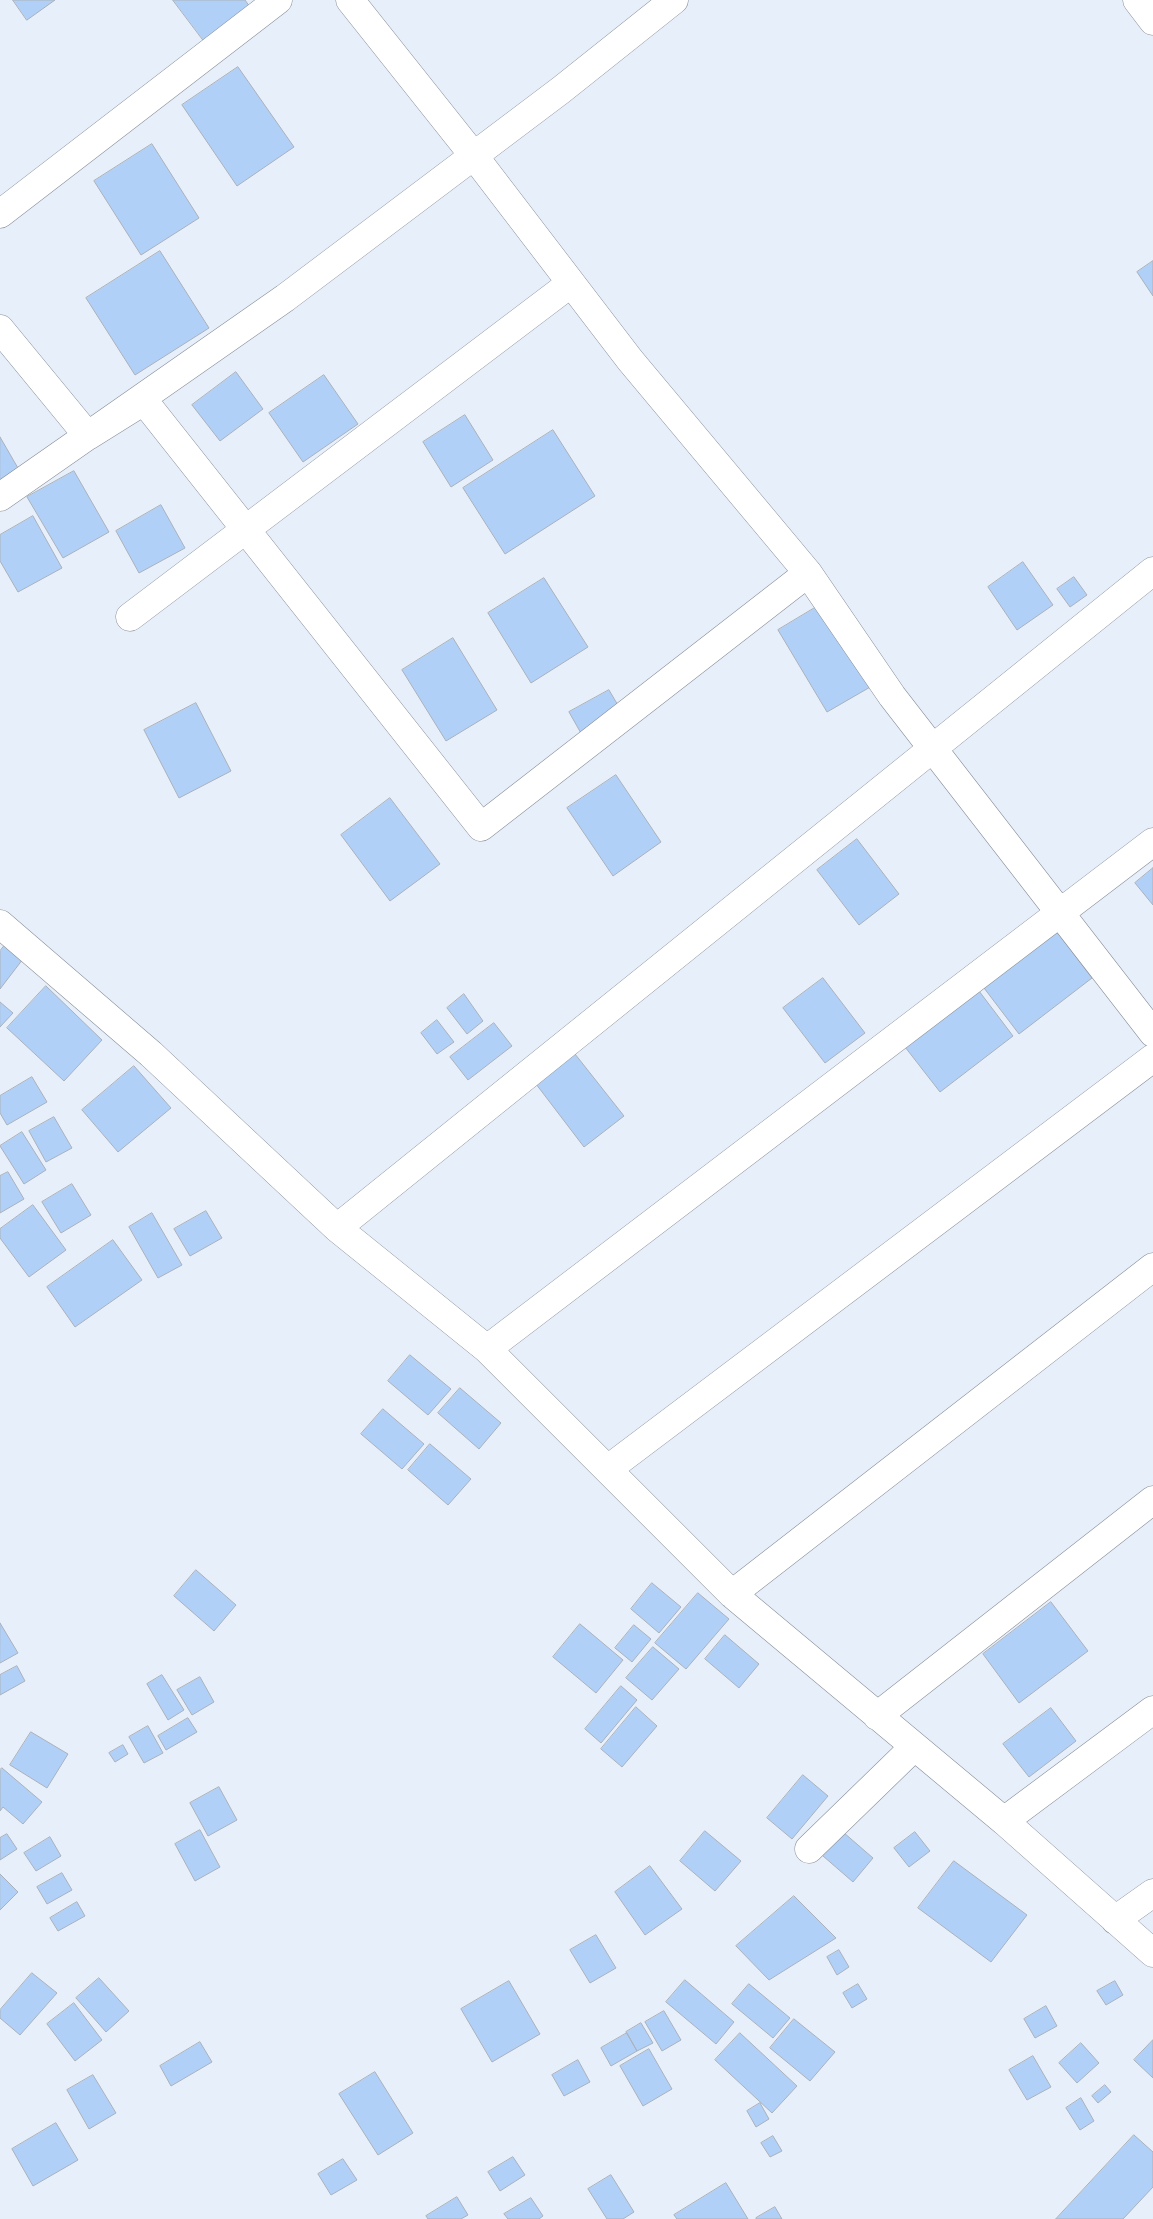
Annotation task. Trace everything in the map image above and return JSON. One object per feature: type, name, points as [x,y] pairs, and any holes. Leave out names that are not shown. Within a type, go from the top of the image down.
[{"type":"street","points":[[0,214],[278,0]]},
{"type":"street","points":[[350,0],[427,100],[474,156],[636,368],[808,573],[892,696],[931,748],[1153,1032]]},
{"type":"street","points":[[0,497],[285,298],[561,90],[674,0]]},
{"type":"street","points":[[130,617],[570,284]]},
{"type":"street","points":[[0,329],[88,436]]},
{"type":"street","points":[[88,436],[144,401],[481,827],[808,573]]},
{"type":"street","points":[[337,1228],[1153,571]]},
{"type":"street","points":[[487,1349],[1061,914],[1153,842]]},
{"type":"street","points":[[0,924],[151,1054],[337,1228],[487,1349],[732,1594],[1004,1821],[1153,1953]]},
{"type":"street","points":[[608,1469],[1153,1058]]},
{"type":"street","points":[[732,1594],[1153,1267]]},
{"type":"street","points":[[877,1716],[1153,1500]]},
{"type":"street","points":[[1004,1821],[1153,1710]]},
{"type":"street","points":[[808,1849],[914,1747]]},
{"type":"street","points":[[1115,1920],[1153,1893]]},
{"type":"building","points":[[13,0],[55,0],[27,20]]},
{"type":"building","points":[[173,0],[245,0],[250,7],[204,41]]},
{"type":"building","points":[[238,67],[294,147],[237,186],[182,105]]},
{"type":"building","points":[[152,144],[199,218],[141,255],[94,181]]},
{"type":"building","points":[[160,251],[209,328],[135,375],[86,298]]},
{"type":"building","points":[[1153,261],[1153,296],[1137,272]]},
{"type":"building","points":[[236,372],[263,409],[220,441],[192,405]]},
{"type":"building","points":[[324,375],[358,424],[303,462],[269,413]]},
{"type":"building","points":[[465,415],[493,460],[451,487],[423,442]]},
{"type":"building","points":[[553,430],[595,496],[505,554],[463,488]]},
{"type":"building","points":[[0,437],[22,475],[0,488]]},
{"type":"building","points":[[74,471],[109,532],[63,558],[27,497]]},
{"type":"building","points":[[161,505],[185,548],[139,573],[116,531]]},
{"type":"building","points":[[33,516],[62,568],[18,592],[0,561],[0,535]]},
{"type":"building","points":[[1023,562],[1053,605],[1017,630],[988,587]]},
{"type":"building","points":[[1074,577],[1087,595],[1070,607],[1057,589]]},
{"type":"building","points":[[544,578],[588,647],[531,683],[488,613]]},
{"type":"building","points":[[823,603],[872,686],[827,712],[778,630]]},
{"type":"building","points":[[453,638],[497,710],[446,741],[402,670]]},
{"type":"building","points":[[609,690],[622,712],[582,735],[569,712]]},
{"type":"building","points":[[196,703],[231,771],[179,798],[144,730]]},
{"type":"building","points":[[616,775],[661,842],[613,876],[567,808]]},
{"type":"building","points":[[390,798],[440,864],[390,901],[341,835]]},
{"type":"building","points":[[857,839],[899,894],[859,925],[817,870]]},
{"type":"building","points":[[1153,868],[1153,905],[1135,883]]},
{"type":"building","points":[[1057,932],[1092,978],[1019,1034],[984,988]]},
{"type":"building","points":[[5,945],[23,959],[0,989],[0,951]]},
{"type":"building","points":[[823,978],[865,1033],[825,1063],[783,1008]]},
{"type":"building","points":[[46,986],[102,1040],[64,1081],[7,1028]]},
{"type":"building","points":[[979,991],[1013,1036],[940,1092],[905,1047]]},
{"type":"building","points":[[464,994],[483,1021],[467,1034],[447,1008]]},
{"type":"building","points":[[0,1002],[13,1013],[0,1027]]},
{"type":"building","points":[[437,1020],[454,1042],[437,1054],[421,1033]]},
{"type":"building","points":[[494,1023],[512,1046],[468,1080],[450,1057]]},
{"type":"building","points":[[575,1054],[624,1116],[584,1147],[536,1084]]},
{"type":"building","points":[[134,1066],[171,1108],[118,1152],[82,1110]]},
{"type":"building","points":[[32,1077],[47,1102],[7,1125],[0,1113],[0,1096]]},
{"type":"building","points":[[54,1117],[72,1148],[46,1162],[29,1131]]},
{"type":"building","points":[[22,1132],[46,1170],[24,1184],[0,1146]]},
{"type":"building","points":[[8,1172],[24,1199],[0,1213],[0,1176]]},
{"type":"building","points":[[72,1184],[91,1215],[61,1233],[42,1202]]},
{"type":"building","points":[[33,1205],[66,1250],[29,1277],[0,1238],[0,1229]]},
{"type":"building","points":[[206,1211],[222,1238],[190,1256],[174,1229]]},
{"type":"building","points":[[152,1213],[182,1265],[158,1278],[129,1227]]},
{"type":"building","points":[[113,1240],[142,1280],[75,1327],[47,1287]]},
{"type":"building","points":[[410,1355],[451,1389],[428,1415],[388,1381]]},
{"type":"building","points":[[460,1388],[501,1423],[479,1449],[438,1413]]},
{"type":"building","points":[[383,1409],[424,1444],[402,1469],[361,1434]]},
{"type":"building","points":[[430,1444],[471,1479],[448,1505],[408,1470]]},
{"type":"building","points":[[196,1570],[236,1605],[214,1631],[174,1596]]},
{"type":"building","points":[[652,1583],[681,1607],[659,1633],[631,1609]]},
{"type":"building","points":[[698,1593],[729,1619],[686,1669],[655,1643]]},
{"type":"building","points":[[1051,1602],[1088,1651],[1019,1703],[983,1654]]},
{"type":"building","points":[[0,1623],[18,1653],[0,1663]]},
{"type":"building","points":[[580,1624],[623,1660],[596,1693],[553,1657]]},
{"type":"building","points":[[634,1625],[651,1639],[632,1662],[615,1648]]},
{"type":"building","points":[[725,1635],[759,1664],[739,1688],[705,1659]]},
{"type":"building","points":[[653,1647],[679,1669],[652,1700],[626,1678]]},
{"type":"building","points":[[17,1666],[25,1681],[0,1695],[0,1675]]},
{"type":"building","points":[[162,1675],[184,1710],[168,1720],[147,1684]]},
{"type":"building","points":[[200,1677],[214,1702],[192,1715],[177,1690]]},
{"type":"building","points":[[621,1686],[637,1700],[601,1743],[585,1729]]},
{"type":"building","points":[[636,1707],[657,1726],[622,1767],[601,1749]]},
{"type":"building","points":[[1051,1708],[1076,1741],[1029,1777],[1003,1744]]},
{"type":"building","points":[[188,1718],[197,1732],[166,1750],[158,1736]]},
{"type":"building","points":[[148,1726],[163,1753],[144,1763],[129,1737]]},
{"type":"building","points":[[31,1732],[68,1754],[47,1788],[10,1765]]},
{"type":"building","points":[[123,1745],[128,1754],[115,1762],[109,1753]]},
{"type":"building","points":[[2,1768],[42,1802],[23,1824],[3,1807],[0,1811],[0,1770]]},
{"type":"building","points":[[803,1775],[828,1796],[792,1839],[767,1818]]},
{"type":"building","points":[[219,1787],[237,1820],[208,1836],[190,1803]]},
{"type":"building","points":[[200,1830],[220,1867],[195,1881],[175,1844]]},
{"type":"building","points":[[705,1831],[741,1861],[715,1891],[680,1861]]},
{"type":"building","points":[[843,1832],[873,1858],[853,1882],[823,1856]]},
{"type":"building","points":[[915,1832],[930,1851],[909,1867],[894,1848]]},
{"type":"building","points":[[7,1834],[17,1849],[0,1860],[0,1838]]},
{"type":"building","points":[[50,1837],[61,1856],[36,1871],[24,1853]]},
{"type":"building","points":[[954,1861],[1027,1915],[991,1962],[918,1908]]},
{"type":"building","points":[[650,1866],[682,1909],[645,1935],[615,1892]]},
{"type":"building","points":[[62,1873],[72,1890],[47,1904],[37,1887]]},
{"type":"building","points":[[0,1874],[18,1892],[0,1910]]},
{"type":"building","points":[[794,1896],[836,1938],[769,1980],[736,1946]]},
{"type":"building","points":[[77,1902],[85,1916],[58,1931],[50,1918]]},
{"type":"building","points":[[596,1935],[616,1968],[590,1983],[570,1950]]},
{"type":"building","points":[[839,1950],[849,1967],[837,1975],[827,1957]]},
{"type":"building","points":[[32,1973],[57,1993],[20,2035],[0,2018],[0,2010]]},
{"type":"building","points":[[99,1978],[129,2011],[106,2032],[76,1998]]},
{"type":"building","points":[[685,1980],[734,2022],[716,2044],[666,2002]]},
{"type":"building","points":[[509,1981],[540,2034],[492,2062],[461,2009]]},
{"type":"building","points":[[1115,1981],[1123,1995],[1106,2005],[1097,1991]]},
{"type":"building","points":[[749,1984],[790,2018],[773,2038],[732,2004]]},
{"type":"building","points":[[858,1984],[867,1999],[852,2008],[843,1993]]},
{"type":"building","points":[[74,2003],[102,2040],[75,2061],[47,2024]]},
{"type":"building","points":[[1046,2006],[1057,2026],[1035,2038],[1024,2019]]},
{"type":"building","points":[[664,2011],[681,2040],[662,2051],[645,2022]]},
{"type":"building","points":[[794,2019],[835,2052],[810,2081],[770,2048]]},
{"type":"building","points":[[641,2023],[653,2043],[637,2051],[626,2032]]},
{"type":"building","points":[[627,2033],[637,2051],[611,2066],[601,2048]]},
{"type":"building","points":[[740,2033],[797,2086],[772,2113],[715,2060]]},
{"type":"building","points":[[1153,2040],[1153,2078],[1134,2060]]},
{"type":"building","points":[[200,2042],[212,2062],[171,2086],[160,2066]]},
{"type":"building","points":[[1081,2043],[1099,2063],[1077,2083],[1059,2063]]},
{"type":"building","points":[[649,2049],[672,2089],[643,2106],[620,2066]]},
{"type":"building","points":[[1033,2056],[1051,2087],[1027,2100],[1009,2070]]},
{"type":"building","points":[[578,2060],[590,2082],[564,2096],[552,2075]]},
{"type":"building","points":[[375,2072],[413,2133],[378,2155],[339,2094]]},
{"type":"building","points":[[93,2075],[116,2113],[89,2129],[67,2090]]},
{"type":"building","points":[[1105,2085],[1111,2092],[1098,2103],[1092,2096]]},
{"type":"building","points":[[1081,2098],[1094,2121],[1080,2130],[1066,2108]]},
{"type":"building","points":[[760,2103],[769,2119],[756,2127],[747,2111]]},
{"type":"building","points":[[56,2123],[78,2160],[33,2186],[12,2149]]},
{"type":"building","points":[[1134,2135],[1153,2152],[1153,2187],[1123,2219],[1056,2219]]},
{"type":"building","points":[[773,2136],[782,2151],[770,2157],[761,2143]]},
{"type":"building","points":[[513,2157],[525,2175],[500,2191],[488,2172]]},
{"type":"building","points":[[343,2159],[357,2180],[331,2195],[318,2174]]},
{"type":"building","points":[[611,2175],[634,2212],[623,2219],[607,2219],[588,2189]]},
{"type":"building","points":[[726,2183],[748,2219],[677,2219],[674,2215]]},
{"type":"building","points":[[457,2197],[468,2215],[461,2219],[428,2219],[426,2216]]},
{"type":"building","points":[[531,2198],[543,2216],[539,2219],[508,2219],[504,2214]]},
{"type":"building","points":[[775,2207],[782,2219],[756,2219],[756,2218]]}]
